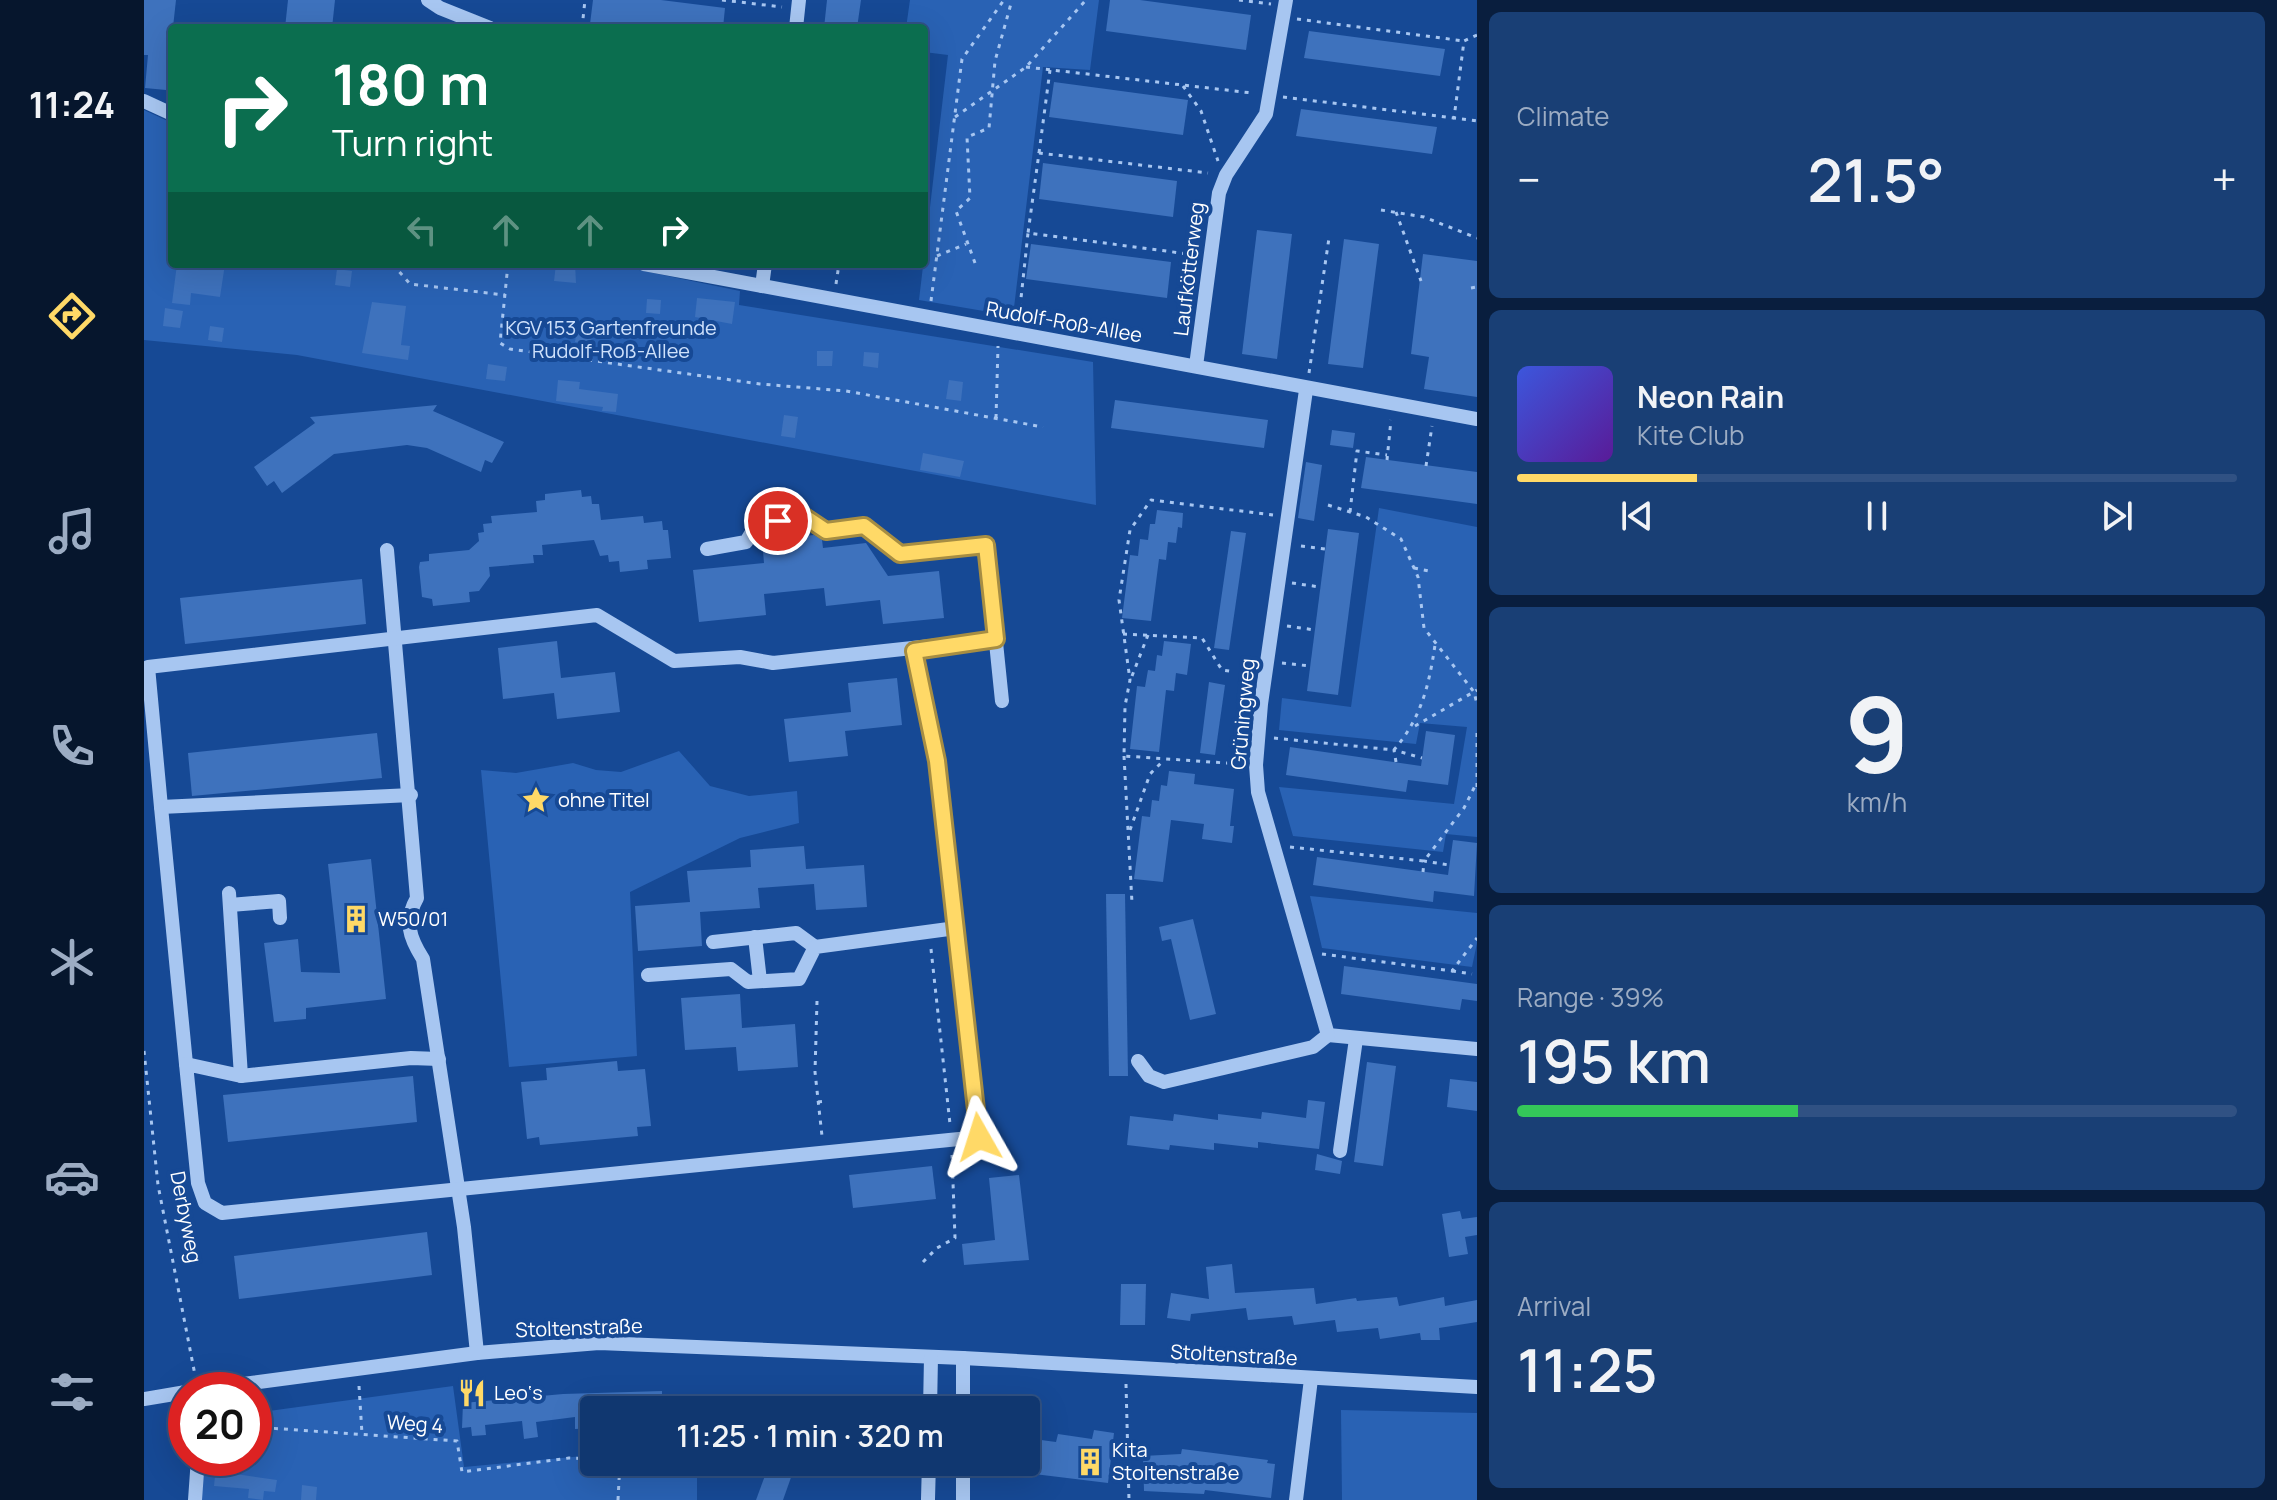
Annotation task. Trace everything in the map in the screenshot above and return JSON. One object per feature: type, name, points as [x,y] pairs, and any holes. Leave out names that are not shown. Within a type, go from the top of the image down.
[{"type":"street","points":[[428,0],[480,24]]},
{"type":"street","points":[[796,24],[798,4]]},
{"type":"street","name":"Laufkötterweg","points":[[1196,366],[1219,193],[1226,175],[1266,114],[1272,95],[1285,7]]},
{"type":"street","points":[[144,101],[168,112]]},
{"type":"street","name":"Rudolf-Roß-Allee","points":[[665,268],[1196,366],[1306,390],[1477,419]]},
{"type":"street","points":[[762,286],[764,268]]},
{"type":"street","name":"Grüningweg","points":[[1306,390],[1267,661],[1256,765],[1258,792],[1328,1035]]},
{"type":"street","points":[[707,549],[746,542],[757,524],[805,517],[826,531],[864,526],[900,554],[986,545],[1002,701]]},
{"type":"street","points":[[387,550],[411,795],[417,898],[408,914],[410,939],[423,959],[464,1227],[477,1353]]},
{"type":"street","points":[[914,651],[937,761],[979,1137],[222,1213],[205,1203],[198,1183],[148,667],[597,615],[674,661],[740,657],[773,663],[914,651],[996,639]]},
{"type":"street","points":[[161,807],[411,795]]},
{"type":"street","points":[[241,1076],[229,899],[279,901],[280,918]]},
{"type":"street","points":[[713,942],[796,933],[815,947],[956,928]]},
{"type":"street","points":[[755,937],[760,981]]},
{"type":"street","points":[[648,975],[731,969],[748,982],[799,979],[815,947]]},
{"type":"street","points":[[1138,1061],[1149,1076],[1164,1082],[1313,1047],[1328,1035],[1477,1049]]},
{"type":"street","points":[[1340,1151],[1356,1039]]},
{"type":"street","points":[[186,1064],[241,1076],[411,1058],[439,1059]]},
{"type":"street","name":"Stoltenstraße","points":[[272,1378],[477,1353],[599,1343],[963,1358],[1477,1387]]},
{"type":"street","points":[[930,1396],[931,1357]]},
{"type":"street","points":[[963,1358],[963,1396]]},
{"type":"street","name":"Stoltenstraße","points":[[1296,1500],[1311,1379]]},
{"type":"street","points":[[195,1500],[197,1476]]},
{"type":"street","points":[[928,1499],[929,1476]]},
{"type":"street","points":[[963,1476],[963,1500]]},
{"type":"path","points":[[582,24],[585,0]]},
{"type":"path","points":[[722,0],[798,4]]},
{"type":"path","points":[[929,318],[962,59],[1004,0]]},
{"type":"path","points":[[975,263],[956,211],[970,198],[967,137],[989,128],[995,61],[1012,0]]},
{"type":"path","points":[[955,117],[1026,67],[1086,0]]},
{"type":"path","points":[[1239,0],[1464,41],[1477,35]]},
{"type":"path","points":[[1454,118],[1464,41]]},
{"type":"path","points":[[1026,67],[1477,121]]},
{"type":"path","points":[[1017,333],[1050,70]]},
{"type":"path","points":[[1039,153],[1226,175],[1195,98],[1182,85]]},
{"type":"path","points":[[1381,210],[1424,217],[1477,238]]},
{"type":"path","points":[[1396,212],[1421,281]]},
{"type":"path","points":[[1028,233],[1212,257]]},
{"type":"path","points":[[1306,390],[1329,238]]},
{"type":"path","points":[[937,256],[966,244]]},
{"type":"path","points":[[396,268],[410,284],[505,295]]},
{"type":"path","points":[[508,268],[500,343],[510,349],[760,384],[846,391],[1043,427]]},
{"type":"path","points":[[1471,288],[1477,287]]},
{"type":"path","points":[[996,419],[999,330]]},
{"type":"path","points":[[1350,512],[1357,451],[1387,457],[1393,405]]},
{"type":"path","points":[[1426,466],[1434,412]]},
{"type":"path","points":[[1130,680],[1119,600],[1130,530],[1151,500],[1288,517]]},
{"type":"path","points":[[1328,505],[1366,517],[1401,539],[1414,568],[1424,628],[1476,691],[1477,704]]},
{"type":"path","points":[[1284,543],[1325,549]]},
{"type":"path","points":[[1414,568],[1429,571]]},
{"type":"path","points":[[1279,582],[1320,587]]},
{"type":"path","points":[[1273,625],[1315,630]]},
{"type":"path","points":[[1123,634],[1202,638],[1222,670],[1235,672]]},
{"type":"path","points":[[1132,903],[1124,756],[1125,706],[1130,680],[1148,634]]},
{"type":"path","points":[[1414,727],[1429,685],[1435,645]]},
{"type":"path","points":[[1267,661],[1310,666]]},
{"type":"path","points":[[1394,750],[1414,727],[1476,691]]},
{"type":"path","points":[[1423,872],[1424,861],[1464,808],[1476,786],[1477,733]]},
{"type":"path","points":[[1259,736],[1394,750],[1422,758]]},
{"type":"path","points":[[1313,750],[1314,742]]},
{"type":"path","points":[[1354,756],[1355,746]]},
{"type":"path","points":[[1394,750],[1396,762]]},
{"type":"path","points":[[1124,756],[1164,761]]},
{"type":"path","points":[[1129,833],[1150,774],[1164,761],[1176,757],[1256,765]]},
{"type":"path","points":[[1274,846],[1449,865]]},
{"type":"path","points":[[1341,860],[1342,853]]},
{"type":"path","points":[[1382,866],[1383,857]]},
{"type":"path","points":[[923,1262],[937,1248],[955,1238],[952,1140],[930,933]]},
{"type":"path","points":[[1452,971],[1477,938]]},
{"type":"path","points":[[1304,952],[1472,974]]},
{"type":"path","points":[[817,1001],[815,1072],[824,1152]]},
{"type":"path","name":"Derbyweg","points":[[144,1051],[158,1185],[196,1372]]},
{"type":"path","points":[[818,1102],[827,1101]]},
{"type":"path","points":[[1126,1368],[1129,1500]]},
{"type":"path","points":[[359,1369],[362,1434]]},
{"type":"path","name":"Weg 4","points":[[272,1428],[457,1441],[462,1472],[580,1458]]},
{"type":"path","points":[[618,1500],[619,1476]]},
{"type":"green space","points":[[910,0],[1099,0],[1090,70],[1043,67],[1013,316],[919,300],[923,268],[928,268],[928,224],[948,55],[928,52],[928,24],[907,24]]},
{"type":"green space","name":"KGV 153 Gartenfreunde Rudolf-Roß-Allee","points":[[144,110],[168,121],[168,268],[629,268],[740,291],[739,305],[1093,362],[1096,505],[297,355],[144,340]]},
{"type":"green space","points":[[1379,508],[1477,527],[1477,837],[1446,834],[1443,852],[1293,836],[1279,787],[1454,804],[1467,727],[1420,723],[1416,744],[1279,730],[1282,698],[1351,707]]},
{"type":"green space","points":[[679,751],[710,786],[749,796],[797,791],[799,823],[740,838],[630,892],[637,1056],[509,1067],[481,770],[516,773],[573,763],[596,770],[621,772]]},
{"type":"green space","points":[[1310,896],[1477,913],[1477,943],[1472,967],[1322,948]]},
{"type":"green space","points":[[453,1386],[464,1467],[580,1456],[580,1476],[697,1476],[697,1500],[201,1500],[203,1476],[272,1476],[272,1411]]},
{"type":"green space","points":[[1341,1410],[1477,1413],[1477,1500],[1342,1500]]},
{"type":"building","points":[[144,0],[176,0],[173,24],[168,24],[166,90],[145,88],[148,55],[144,55]]},
{"type":"building","points":[[288,0],[335,0],[332,24],[285,24]]},
{"type":"building","points":[[593,0],[661,0],[725,8],[723,24],[590,24]]},
{"type":"building","points":[[827,0],[861,0],[858,24],[824,24]]},
{"type":"building","points":[[1110,0],[1140,0],[1251,15],[1246,50],[1106,31]]},
{"type":"building","points":[[1309,31],[1445,49],[1440,76],[1304,58]]},
{"type":"building","points":[[1054,82],[1188,100],[1183,135],[1049,117]]},
{"type":"building","points":[[1301,109],[1437,127],[1432,154],[1296,136]]},
{"type":"building","points":[[1043,163],[1177,181],[1173,217],[1039,199]]},
{"type":"building","points":[[1257,230],[1292,234],[1277,359],[1242,354]]},
{"type":"building","points":[[1344,239],[1379,244],[1363,368],[1328,364]]},
{"type":"building","points":[[1031,244],[1171,262],[1167,298],[1026,279]]},
{"type":"building","points":[[1423,254],[1477,261],[1477,397],[1424,389],[1429,357],[1411,354]]},
{"type":"building","points":[[176,268],[224,268],[220,297],[191,293],[190,305],[172,303]]},
{"type":"building","points":[[556,268],[575,268],[576,283],[554,281]]},
{"type":"building","points":[[337,269],[352,271],[350,287],[335,285]]},
{"type":"building","points":[[697,298],[735,302],[732,324],[695,317]]},
{"type":"building","points":[[647,299],[661,300],[660,314],[646,313]]},
{"type":"building","points":[[372,302],[406,306],[401,345],[410,346],[408,360],[362,353]]},
{"type":"building","points":[[165,308],[183,311],[180,328],[163,326]]},
{"type":"building","points":[[210,326],[224,328],[222,342],[208,340]]},
{"type":"building","points":[[577,328],[592,330],[591,344],[575,342]]},
{"type":"building","points":[[817,351],[833,351],[832,366],[817,366]]},
{"type":"building","points":[[864,352],[879,353],[878,368],[863,366]]},
{"type":"building","points":[[488,364],[507,367],[505,381],[486,379]]},
{"type":"building","points":[[558,380],[580,382],[579,389],[618,394],[616,412],[602,411],[603,407],[556,401]]},
{"type":"building","points":[[949,380],[963,382],[961,401],[946,399]]},
{"type":"building","points":[[1115,400],[1268,420],[1264,448],[1111,428]]},
{"type":"building","points":[[437,405],[433,411],[504,442],[492,463],[485,460],[481,472],[427,448],[407,445],[334,454],[282,493],[274,481],[267,486],[254,467],[315,423],[310,417]]},
{"type":"building","points":[[784,415],[798,417],[795,438],[781,436]]},
{"type":"building","points":[[1332,430],[1355,433],[1353,448],[1330,445]]},
{"type":"building","points":[[923,453],[964,461],[960,477],[920,470]]},
{"type":"building","points":[[1366,457],[1477,472],[1477,504],[1361,488]]},
{"type":"building","points":[[1306,462],[1322,465],[1314,521],[1298,518]]},
{"type":"building","points":[[581,490],[582,497],[591,496],[592,504],[599,504],[601,520],[643,516],[644,523],[662,521],[663,530],[668,530],[671,558],[647,560],[648,569],[620,572],[619,561],[609,562],[608,555],[600,556],[594,540],[542,545],[543,555],[533,555],[534,563],[489,567],[490,576],[479,591],[469,592],[470,602],[433,606],[432,599],[422,597],[419,567],[420,562],[429,561],[429,554],[469,550],[479,541],[478,533],[484,532],[483,524],[492,523],[491,516],[537,512],[536,501],[545,500],[545,494]]},
{"type":"building","points":[[1157,510],[1183,513],[1182,528],[1178,527],[1176,543],[1168,542],[1166,560],[1159,559],[1151,621],[1122,618],[1130,555],[1138,556],[1140,539],[1148,540],[1150,524],[1155,524]]},
{"type":"building","points":[[1328,529],[1359,533],[1338,695],[1307,691]]},
{"type":"building","points":[[1231,531],[1246,533],[1229,650],[1214,648]]},
{"type":"building","points":[[814,535],[822,540],[823,548],[866,543],[888,576],[939,571],[944,618],[883,624],[880,600],[826,606],[824,588],[764,594],[766,615],[699,622],[693,570],[764,563],[762,540]]},
{"type":"building","points":[[362,579],[366,624],[185,644],[180,598]]},
{"type":"building","points":[[557,641],[561,678],[615,672],[620,712],[557,719],[554,693],[503,699],[498,648]]},
{"type":"building","points":[[1164,641],[1191,644],[1187,675],[1176,673],[1174,691],[1166,690],[1159,752],[1130,749],[1137,686],[1145,687],[1148,670],[1155,671],[1157,655],[1162,656]]},
{"type":"building","points":[[897,678],[902,725],[845,731],[848,756],[789,762],[784,719],[851,712],[848,683]]},
{"type":"building","points":[[1209,682],[1225,685],[1215,755],[1200,753]]},
{"type":"building","points":[[1426,731],[1455,735],[1448,785],[1408,780],[1406,792],[1286,775],[1290,747],[1421,766]]},
{"type":"building","points":[[377,733],[382,778],[192,796],[188,753]]},
{"type":"building","points":[[1169,771],[1195,774],[1194,784],[1234,789],[1230,826],[1234,826],[1232,843],[1202,839],[1204,824],[1171,820],[1163,882],[1134,879],[1142,816],[1150,817],[1152,800],[1159,801],[1161,785],[1167,786]]},
{"type":"building","points":[[1453,840],[1477,843],[1474,896],[1434,891],[1433,902],[1313,885],[1317,857],[1448,875]]},
{"type":"building","points":[[804,846],[806,869],[864,865],[867,907],[816,910],[814,884],[758,888],[760,908],[700,912],[702,946],[638,951],[635,906],[690,902],[687,871],[751,867],[750,850]]},
{"type":"building","name":"W50/01","points":[[371,859],[386,999],[306,1008],[306,1019],[274,1022],[264,943],[298,939],[301,972],[340,973],[328,864]]},
{"type":"building","points":[[1106,894],[1125,894],[1128,1076],[1109,1076]]},
{"type":"building","points":[[1193,919],[1216,1014],[1190,1020],[1171,939],[1162,941],[1159,927]]},
{"type":"building","points":[[1344,966],[1477,984],[1477,1001],[1462,999],[1460,1010],[1341,994]]},
{"type":"building","points":[[740,994],[742,1028],[795,1024],[798,1067],[738,1071],[736,1047],[685,1050],[681,998]]},
{"type":"building","points":[[617,1061],[618,1071],[645,1069],[651,1126],[637,1127],[638,1136],[540,1145],[539,1137],[527,1139],[521,1082],[547,1080],[546,1068]]},
{"type":"building","points":[[1367,1062],[1396,1066],[1383,1166],[1354,1162]]},
{"type":"building","points":[[413,1076],[417,1122],[228,1142],[223,1095]]},
{"type":"building","points":[[1450,1079],[1477,1082],[1477,1111],[1447,1107]]},
{"type":"building","points":[[1308,1100],[1325,1102],[1319,1149],[1258,1142],[1258,1148],[1214,1143],[1214,1150],[1170,1145],[1169,1150],[1127,1145],[1130,1116],[1173,1121],[1174,1114],[1218,1120],[1218,1114],[1261,1119],[1262,1112],[1306,1118]]},
{"type":"building","points":[[1317,1154],[1342,1161],[1340,1174],[1315,1170]]},
{"type":"building","points":[[932,1166],[936,1199],[853,1208],[849,1175]]},
{"type":"building","points":[[1019,1175],[1029,1260],[964,1265],[962,1244],[995,1240],[989,1178]]},
{"type":"building","points":[[1460,1211],[1462,1219],[1477,1217],[1477,1235],[1465,1237],[1468,1254],[1449,1257],[1442,1214]]},
{"type":"building","points":[[427,1232],[432,1275],[239,1299],[234,1256]]},
{"type":"building","points":[[1232,1264],[1235,1293],[1314,1288],[1316,1304],[1356,1298],[1357,1301],[1397,1297],[1399,1306],[1444,1297],[1445,1306],[1477,1300],[1477,1322],[1439,1328],[1440,1340],[1421,1340],[1420,1333],[1380,1339],[1378,1328],[1337,1332],[1335,1320],[1294,1325],[1292,1316],[1248,1320],[1246,1308],[1191,1314],[1190,1321],[1167,1318],[1171,1293],[1209,1299],[1206,1267]]},
{"type":"building","points":[[1121,1284],[1146,1284],[1145,1325],[1120,1325]]},
{"type":"building","points":[[662,1391],[662,1396],[580,1396],[580,1429],[575,1429],[575,1417],[536,1422],[538,1437],[524,1439],[522,1421],[485,1425],[486,1435],[472,1436],[471,1427],[462,1428],[463,1403],[563,1394]]},
{"type":"building","points":[[1094,1430],[1114,1433],[1108,1483],[1040,1475],[1040,1440],[1056,1442],[1058,1434],[1092,1439]]},
{"type":"building","points":[[1182,1449],[1268,1460],[1267,1463],[1275,1464],[1271,1498],[1205,1490],[1204,1494],[1144,1491],[1143,1456],[1181,1454]]},
{"type":"building","points":[[215,1476],[277,1480],[275,1492],[264,1491],[263,1500],[248,1498],[249,1489],[214,1486]]},
{"type":"building","points":[[765,1476],[792,1476],[783,1500],[756,1500]]},
{"type":"building","points":[[302,1485],[317,1487],[316,1500],[301,1500]]},
{"type":"place","name":"ohne Titel","points":[[536,800]]},
{"type":"place","name":"W50/01","points":[[356,919]]},
{"type":"place","name":"Leo‘s","points":[[472,1393]]},
{"type":"place","name":"Kita Stoltenstraße","points":[[1090,1462]]},
{"type":"route","points":[[778,521],[805,517],[826,531],[864,526],[900,554],[986,545],[996,639],[914,651],[937,761],[979,1137]]}]
